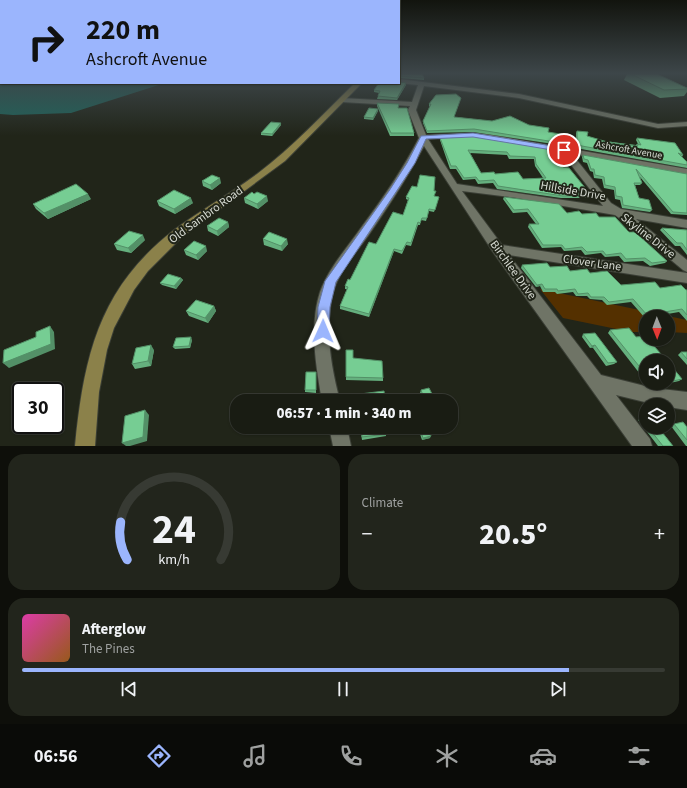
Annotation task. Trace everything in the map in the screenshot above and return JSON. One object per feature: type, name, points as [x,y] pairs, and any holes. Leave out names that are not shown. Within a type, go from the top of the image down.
[{"type":"main road","name":"Old Sambro Road","points":[[85,446],[93,372],[109,319],[134,278],[174,237],[280,160],[347,95]]},
{"type":"street","points":[[342,100],[413,104],[417,95]]},
{"type":"street","points":[[509,95],[658,126],[687,124]]},
{"type":"street","name":"Birchlee Drive","points":[[413,104],[413,114],[424,137],[455,187],[497,249],[598,382],[643,446]]},
{"type":"street","name":"Ashcroft Avenue","points":[[424,137],[473,135],[687,172]]},
{"type":"street","points":[[330,394],[324,361],[324,307],[326,294],[337,270],[386,202],[411,163],[424,137]]},
{"type":"street","name":"Skyline Drive","points":[[564,150],[607,205],[633,222],[687,266]]},
{"type":"street","name":"Hillside Drive","points":[[455,187],[517,195],[687,224]]},
{"type":"street","name":"Clover Lane","points":[[497,249],[687,278]]},
{"type":"street","points":[[598,382],[653,396],[687,401]]},
{"type":"street","points":[[339,434],[342,446]]},
{"type":"shaded area","points":[[540,289],[640,310],[639,332],[631,332],[563,318]]},
{"type":"shaded area","points":[[675,317],[687,320],[687,333],[675,332]]},
{"type":"water","points":[[0,95],[128,95],[71,113],[0,114]]},
{"type":"building","points":[[378,95],[399,95],[397,98],[378,96]]},
{"type":"building","points":[[436,95],[457,95],[461,98],[454,117],[492,121],[510,116],[529,125],[549,128],[548,132],[560,134],[561,143],[474,129],[427,131],[423,121],[431,104],[429,104]]},
{"type":"building","points":[[377,103],[399,104],[398,108],[407,108],[414,133],[391,133]]},
{"type":"building","points":[[369,108],[378,109],[373,118],[364,117]]},
{"type":"building","points":[[271,122],[281,123],[272,134],[261,133]]},
{"type":"building","points":[[577,131],[588,132],[587,136],[621,144],[641,145],[637,138],[675,143],[683,155],[678,153],[687,162],[687,165],[582,146],[577,144]]},
{"type":"building","points":[[474,136],[555,150],[563,167],[569,168],[591,195],[563,196],[498,186],[494,180],[479,181],[476,177],[464,178],[456,166],[451,166],[440,138]],"holes":[[[468,150],[507,152],[510,156],[535,157],[536,164],[546,178],[523,179],[518,172],[495,174],[494,172],[481,173]]]},
{"type":"building","points":[[583,155],[687,174],[687,213],[673,212],[636,169],[642,183],[634,183],[639,198],[649,200],[652,210],[623,205],[622,197],[616,196],[615,187],[605,185],[604,177],[595,175],[594,169],[591,169],[588,160],[584,159]]},
{"type":"building","points":[[212,175],[220,178],[210,185],[202,181]]},
{"type":"building","points":[[420,175],[435,177],[434,191],[436,191],[434,196],[439,197],[435,210],[429,209],[427,218],[422,218],[420,223],[418,222],[411,243],[407,242],[402,251],[394,249],[369,314],[340,306],[348,287],[345,286],[348,279],[350,280],[369,242],[376,244],[393,212],[403,215],[409,198],[406,197],[412,186],[417,187]]},
{"type":"building","points":[[76,184],[88,194],[44,213],[33,204]]},
{"type":"building","points":[[174,190],[191,198],[174,209],[157,201]]},
{"type":"building","points":[[252,192],[254,194],[257,192],[267,196],[257,204],[244,198]]},
{"type":"building","points":[[504,197],[559,204],[567,213],[579,211],[582,214],[596,213],[599,217],[615,217],[629,232],[635,232],[667,261],[652,263],[645,258],[626,259],[621,253],[606,255],[603,251],[587,252],[582,247],[565,249],[562,245],[543,245],[529,224],[539,224],[528,209],[514,210]]},
{"type":"building","points":[[219,218],[228,222],[217,231],[207,226]]},
{"type":"building","points":[[662,228],[687,230],[687,250],[682,243],[677,243]]},
{"type":"building","points":[[129,231],[143,235],[128,248],[114,244]]},
{"type":"building","points":[[269,232],[287,239],[281,246],[263,239]]},
{"type":"building","points":[[194,241],[206,246],[196,255],[184,250]]},
{"type":"building","points":[[547,263],[550,267],[567,266],[570,271],[587,269],[590,273],[607,271],[621,285],[655,282],[660,288],[681,285],[687,290],[687,315],[682,309],[643,310],[633,299],[609,302],[604,297],[591,297],[588,293],[578,294],[575,289],[558,291],[557,289],[545,289],[542,284],[537,285],[522,265]]},
{"type":"building","points":[[168,274],[181,278],[174,286],[160,283]]},
{"type":"building","points":[[196,300],[214,306],[205,318],[186,311]]},
{"type":"building","points":[[50,326],[51,344],[3,363],[4,350],[36,337],[36,332]]},
{"type":"building","points":[[629,328],[636,337],[639,337],[639,346],[654,346],[661,354],[639,354],[639,366],[610,330]]},
{"type":"building","points":[[595,333],[617,362],[608,363],[595,345],[592,346],[583,334]]},
{"type":"building","points":[[191,337],[189,346],[173,347],[176,338]]},
{"type":"building","points":[[151,345],[148,361],[132,364],[136,348]]},
{"type":"building","points":[[346,350],[353,350],[353,358],[382,361],[383,378],[346,377]]},
{"type":"building","points":[[681,352],[687,352],[687,359]]},
{"type":"building","points":[[675,370],[682,379],[675,381]]},
{"type":"building","points":[[306,372],[316,372],[316,390],[305,390]]},
{"type":"building","points":[[429,388],[432,394],[422,394],[421,390]]},
{"type":"building","points":[[384,391],[384,394],[360,394]]},
{"type":"building","points":[[145,410],[143,437],[122,443],[125,416]]},
{"type":"building","points":[[683,422],[687,427],[687,440],[675,425],[675,424]]},
{"type":"building","points":[[362,434],[387,434],[362,437]]},
{"type":"building","points":[[422,434],[430,434],[431,436],[423,438]]},
{"type":"building","points":[[654,434],[664,434],[673,446],[663,446]]},
{"type":"route","points":[[323,331],[326,294],[331,281],[337,270],[386,202],[411,163],[424,137],[473,135],[564,150]]}]
